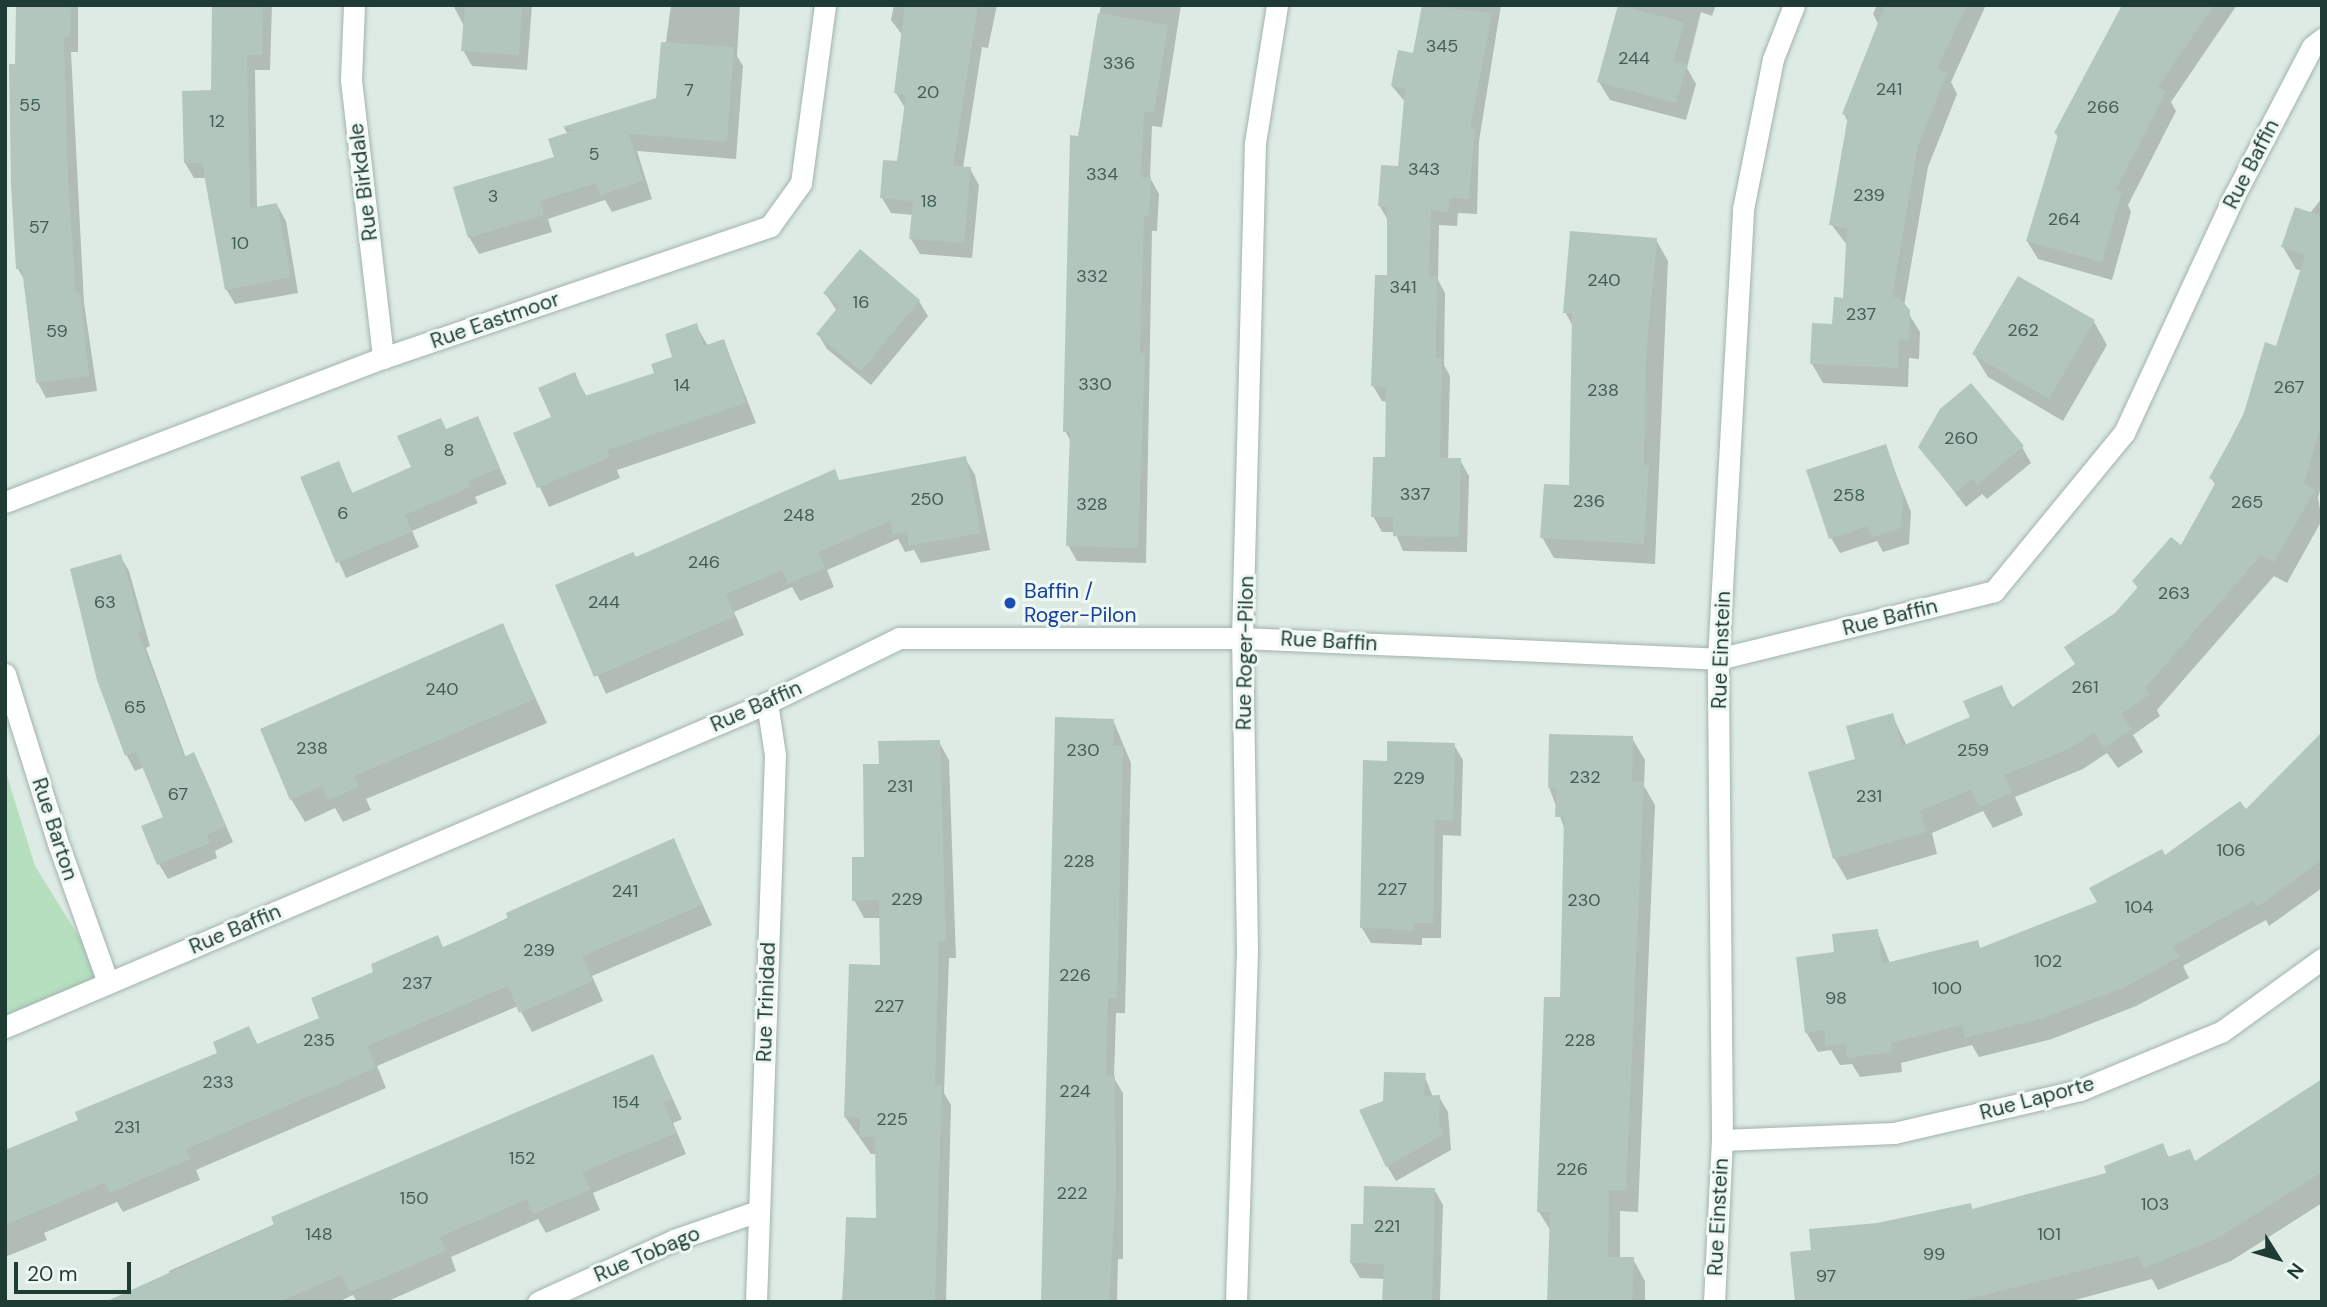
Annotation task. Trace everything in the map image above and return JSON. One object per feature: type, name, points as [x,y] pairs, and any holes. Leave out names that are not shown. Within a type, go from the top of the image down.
[{"type":"street","name":"Rue Birkdale","points":[[354,5],[351,80],[383,358]]},
{"type":"street","name":"Rue Eastmoor","points":[[5,502],[383,358],[770,226],[801,183],[825,5]]},
{"type":"street","name":"Rue Roger-Pilon","points":[[1236,1302],[1247,950],[1242,638],[1255,143],[1277,5]]},
{"type":"street","name":"Rue Einstein","points":[[1714,1302],[1722,1140],[1718,659],[1743,209],[1773,59],[1794,5]]},
{"type":"street","name":"Rue Baffin","points":[[5,1027],[767,703],[900,638],[1242,638],[1718,659],[1994,591],[2124,433],[2234,196],[2312,47],[2322,40]]},
{"type":"street","name":"Rue Barton","points":[[5,674],[58,846],[108,983]]},
{"type":"street","name":"Rue Trinidad","points":[[756,1302],[775,755],[767,703]]},
{"type":"street","name":"Rue Laporte","points":[[1722,1140],[1894,1133],[2080,1090],[2221,1032],[2322,959]]},
{"type":"street","name":"Rue Tobago","points":[[538,1302],[674,1240],[758,1211]]},
{"type":"green space","points":[[5,769],[35,866],[108,983],[5,1018]]},
{"type":"building","points":[[16,5],[71,5],[70,37],[64,37],[68,181],[76,293],[80,293],[89,376],[36,383],[22,269],[16,269],[11,185],[9,64],[15,64]]},
{"type":"building","points":[[212,5],[263,5],[262,55],[247,55],[250,208],[277,203],[291,277],[225,290],[202,163],[184,163],[182,91],[211,90]]},
{"type":"building","points":[[465,5],[522,5],[519,55],[461,51]]},
{"type":"building","points":[[905,5],[978,5],[953,166],[971,167],[964,243],[909,239],[913,201],[880,198],[883,160],[897,161],[906,95],[894,93]]},
{"type":"building","points":[[1422,5],[1492,13],[1470,129],[1475,129],[1469,199],[1450,198],[1448,212],[1431,210],[1429,276],[1437,276],[1436,358],[1442,358],[1440,458],[1461,458],[1459,537],[1393,536],[1393,517],[1371,517],[1373,457],[1385,457],[1386,387],[1371,386],[1375,275],[1387,275],[1387,207],[1378,206],[1381,165],[1398,166],[1405,89],[1391,86],[1398,50],[1413,53]]},
{"type":"building","points":[[1618,5],[1684,22],[1674,61],[1687,64],[1676,103],[1597,82]]},
{"type":"building","points":[[1885,5],[1967,5],[1937,69],[1947,73],[1918,146],[1892,297],[1899,297],[1910,310],[1909,340],[1899,339],[1898,368],[1810,364],[1812,323],[1832,324],[1834,297],[1843,298],[1847,228],[1829,225],[1848,116],[1842,114]]},
{"type":"building","points":[[2122,5],[2214,5],[2158,87],[2166,91],[2116,190],[2122,192],[2102,262],[2026,241],[2058,135],[2054,133]]},
{"type":"building","points":[[1098,13],[1168,25],[1154,113],[1144,111],[1141,177],[1151,177],[1149,216],[1144,216],[1140,353],[1145,353],[1138,548],[1066,546],[1070,432],[1063,432],[1070,135],[1078,136]]},
{"type":"building","points":[[661,42],[734,47],[727,142],[629,134],[643,181],[600,195],[596,183],[540,201],[544,215],[468,238],[453,187],[554,157],[548,139],[575,130],[562,127],[656,98]]},
{"type":"building","points":[[2295,207],[2322,216],[2322,422],[2304,483],[2315,490],[2274,562],[2261,555],[2145,688],[2150,694],[2121,714],[2132,729],[2104,748],[2094,732],[2071,748],[2004,775],[2012,793],[1979,807],[1971,790],[1920,811],[1926,832],[1833,859],[1808,772],[1855,759],[1846,726],[1893,713],[1902,746],[1970,717],[1963,701],[2002,685],[2011,708],[2075,664],[2064,647],[2115,613],[2138,587],[2132,581],[2171,537],[2181,545],[2216,482],[2209,478],[2242,419],[2265,342],[2276,346],[2305,255],[2281,247]]},
{"type":"building","points":[[1570,231],[1657,238],[1646,357],[1644,465],[1649,465],[1644,544],[1540,538],[1544,484],[1569,485],[1572,313],[1563,313]]},
{"type":"building","points":[[860,249],[920,300],[861,371],[816,334],[839,306],[823,293]]},
{"type":"building","points":[[2018,276],[2095,320],[2049,399],[1972,354]]},
{"type":"building","points":[[697,323],[704,346],[724,339],[746,403],[607,450],[610,457],[537,488],[513,433],[551,417],[538,388],[575,372],[585,396],[654,373],[651,364],[672,357],[665,334]]},
{"type":"building","points":[[1971,383],[2024,446],[1977,485],[1972,479],[1956,493],[1918,447],[1940,409]]},
{"type":"building","points":[[478,416],[500,468],[468,481],[470,487],[405,515],[412,532],[336,563],[300,477],[339,461],[352,493],[411,467],[397,436],[441,418],[446,429]]},
{"type":"building","points":[[1886,444],[1903,495],[1901,528],[1873,537],[1868,526],[1829,539],[1806,470]]},
{"type":"building","points":[[966,456],[981,533],[909,546],[907,532],[893,535],[890,521],[818,552],[825,568],[788,584],[782,570],[726,594],[735,616],[594,677],[555,585],[633,552],[636,557],[835,469],[839,480]]},
{"type":"building","points":[[121,554],[143,631],[138,632],[184,757],[194,752],[226,826],[207,835],[210,843],[157,865],[141,826],[163,817],[136,752],[125,756],[97,680],[70,569]]},
{"type":"building","points":[[503,623],[535,699],[354,776],[359,787],[328,800],[322,786],[290,800],[260,729]]},
{"type":"building","points":[[1055,717],[1114,719],[1113,746],[1123,746],[1117,998],[1108,998],[1106,1075],[1115,1076],[1116,1188],[1109,1302],[1041,1302]]},
{"type":"building","points":[[2322,732],[2322,860],[2257,907],[2253,901],[2173,946],[2179,957],[2125,987],[2040,1019],[1965,1038],[1962,1025],[1891,1043],[1892,1052],[1847,1058],[1845,1044],[1826,1046],[1824,1030],[1805,1033],[1796,957],[1834,952],[1832,934],[1878,929],[1882,964],[1978,940],[1980,948],[2097,902],[2089,888],[2162,849],[2165,855],[2240,801],[2246,809]]},
{"type":"building","points":[[1549,734],[1633,736],[1632,781],[1644,782],[1626,1190],[1609,1190],[1608,1257],[1634,1257],[1632,1302],[1547,1302],[1550,1212],[1537,1212],[1544,997],[1560,997],[1564,817],[1555,817],[1556,788],[1548,788]]},
{"type":"building","points":[[940,740],[946,941],[939,941],[935,1085],[942,1085],[935,1302],[843,1302],[846,1217],[876,1218],[875,1137],[859,1137],[860,1118],[844,1117],[849,964],[880,965],[879,900],[852,901],[852,857],[864,857],[863,764],[879,764],[878,741]]},
{"type":"building","points":[[1387,741],[1455,743],[1453,821],[1435,820],[1433,923],[1414,923],[1414,930],[1360,928],[1363,760],[1387,761]]},
{"type":"building","points":[[674,838],[702,905],[582,956],[593,981],[519,1013],[508,986],[367,1046],[376,1068],[186,1149],[190,1159],[110,1193],[105,1183],[5,1225],[5,1150],[78,1120],[75,1112],[217,1053],[213,1042],[249,1026],[257,1044],[319,1018],[311,998],[373,972],[371,964],[438,935],[443,947],[508,919],[506,913]]},
{"type":"building","points":[[653,1054],[672,1099],[663,1102],[676,1133],[582,1172],[590,1190],[533,1214],[527,1199],[440,1237],[446,1251],[349,1292],[341,1275],[279,1302],[105,1302],[274,1225],[271,1217]]},
{"type":"building","points":[[1384,1072],[1426,1073],[1424,1096],[1440,1095],[1439,1124],[1444,1134],[1386,1167],[1359,1110],[1383,1101]]},
{"type":"building","points":[[2322,1079],[2322,1172],[2218,1238],[2143,1268],[2139,1256],[1957,1302],[1795,1302],[1790,1252],[1811,1250],[1809,1229],[1877,1223],[1971,1203],[1972,1209],[2106,1173],[2104,1166],[2163,1143],[2168,1157],[2190,1149],[2195,1161]]},
{"type":"building","points":[[1364,1186],[1435,1188],[1432,1302],[1382,1302],[1384,1264],[1350,1263],[1351,1224],[1363,1224]]},
{"type":"place","name":"Baffin / Roger-Pilon","points":[[1010,603]]}]
